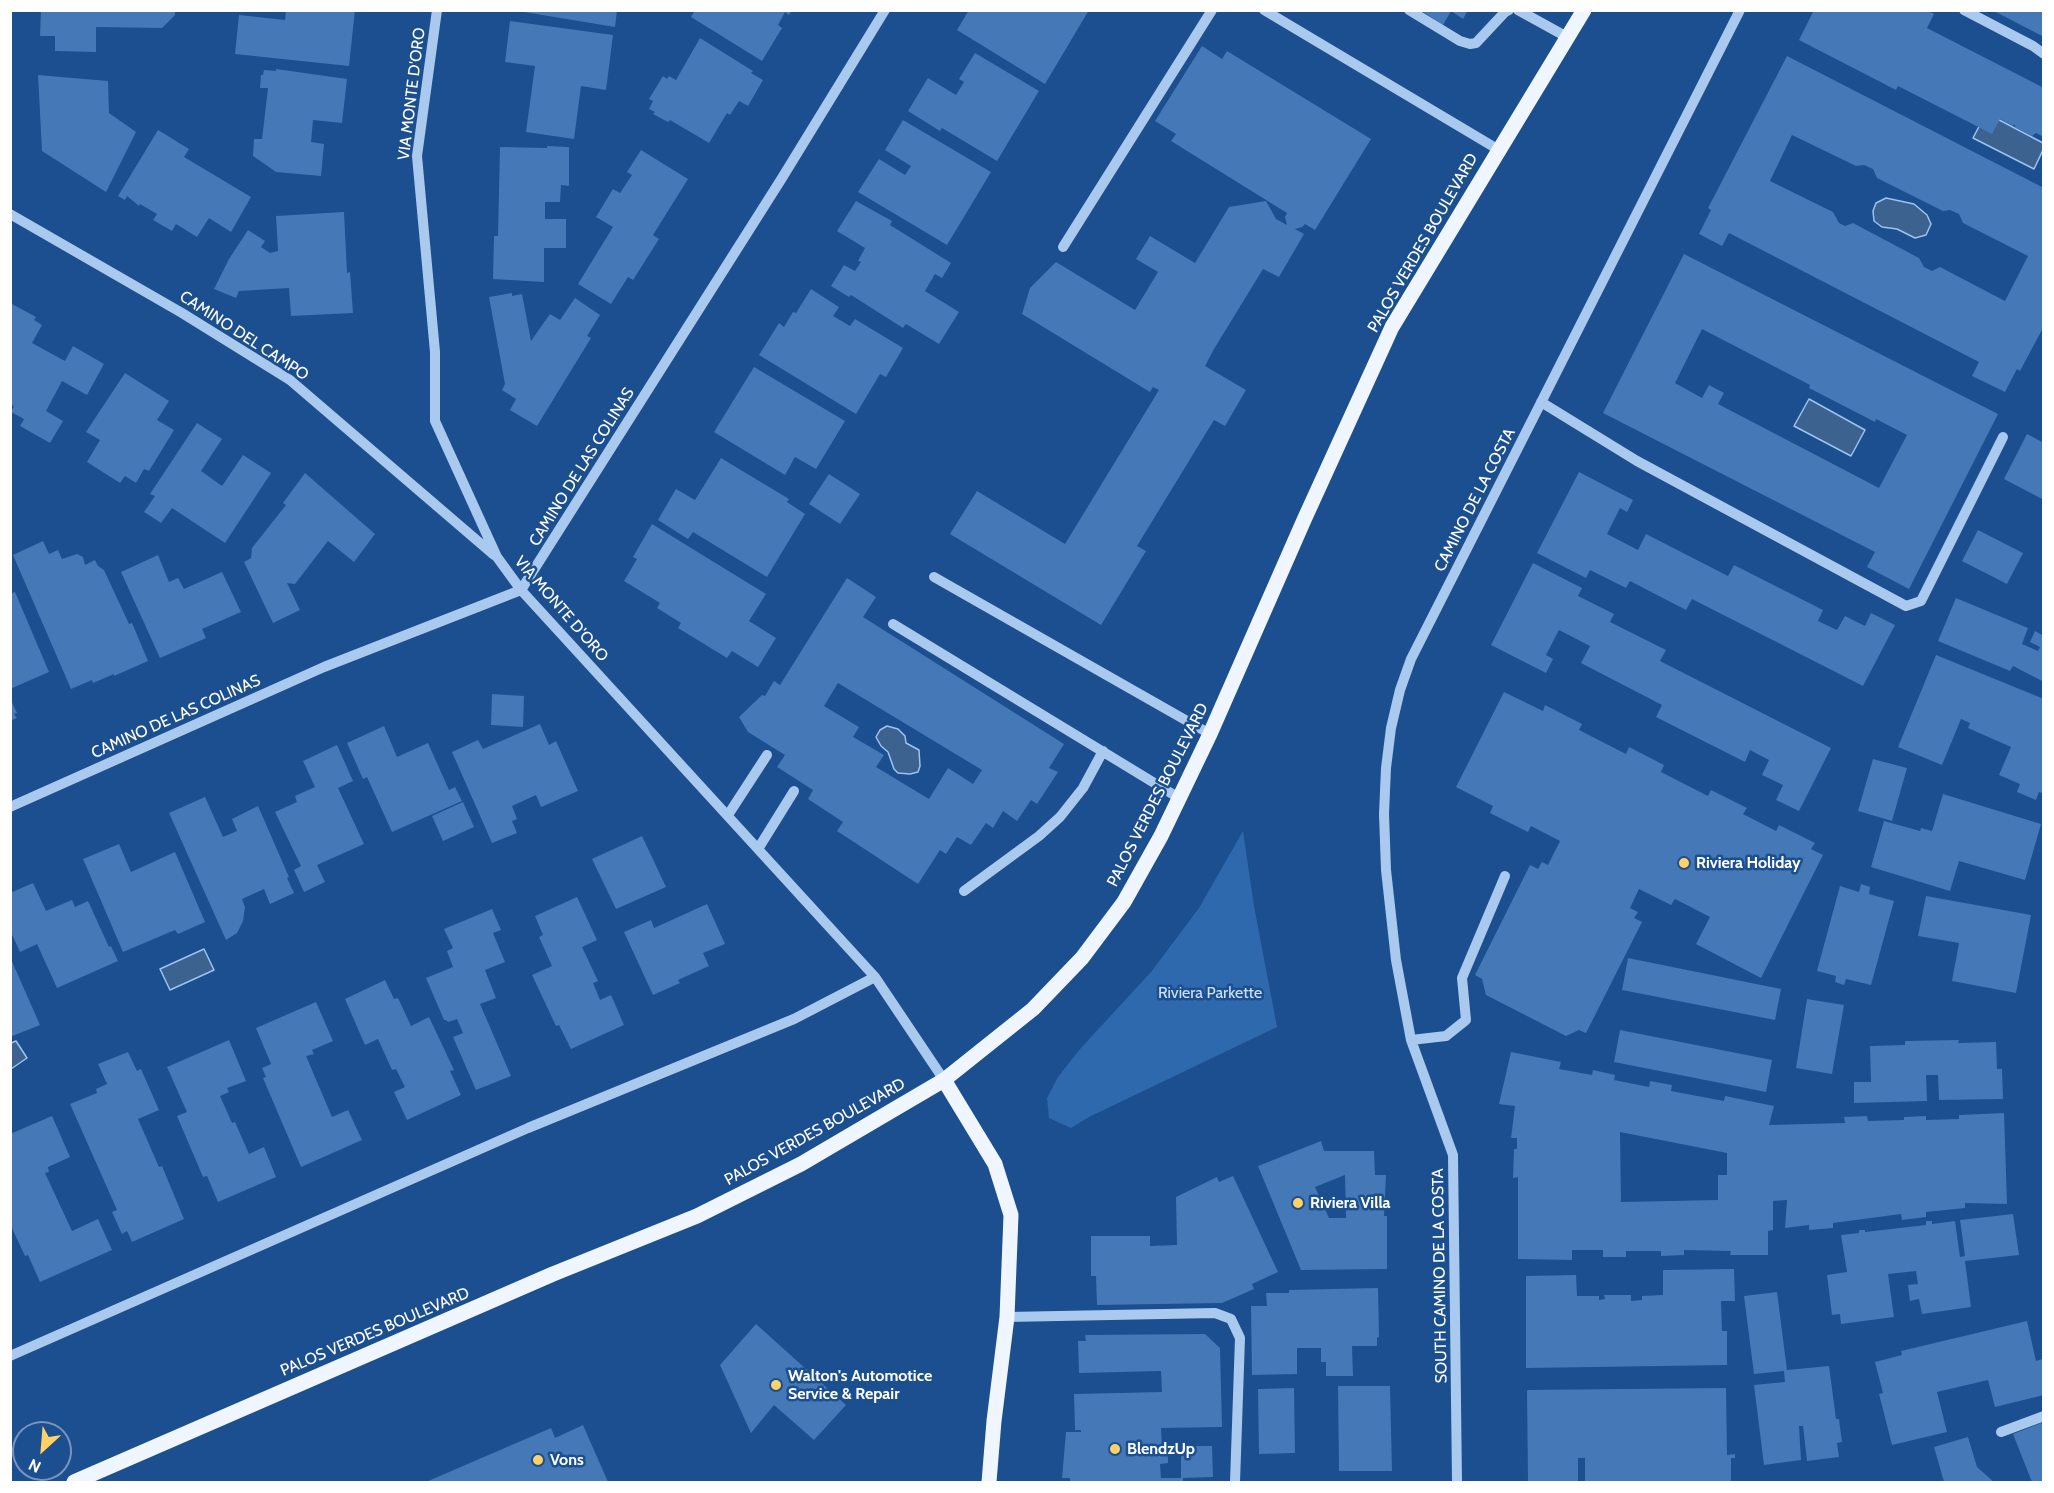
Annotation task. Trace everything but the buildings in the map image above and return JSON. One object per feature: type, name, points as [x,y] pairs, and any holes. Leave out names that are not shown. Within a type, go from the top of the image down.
[{"type":"main road","name":"PALOS VERDES BOULEVARD","points":[[74,1482],[553,1274],[698,1216],[801,1164],[944,1080],[1033,1010],[1082,958],[1124,902],[1161,836],[1210,734],[1392,327],[1584,10]]},
{"type":"main road","points":[[944,1080],[995,1164],[1011,1215],[1008,1317],[992,1439],[989,1482]]},
{"type":"street","name":"VIA MONTE D'ORO","points":[[437,10],[417,156],[435,352],[435,421],[497,557],[521,590],[875,977],[944,1080]]},
{"type":"street","name":"CAMINO DE LAS COLINAS","points":[[10,807],[324,667],[521,590],[782,178],[885,10]]},
{"type":"street","points":[[1063,247],[1212,10]]},
{"type":"street","points":[[1264,10],[1499,150]]},
{"type":"street","points":[[1409,10],[1460,41],[1470,44],[1476,43],[1509,10]]},
{"type":"street","points":[[1518,10],[1567,37]]},
{"type":"street","name":"CAMINO DE LA COSTA","points":[[1411,1040],[1396,960],[1386,870],[1384,814],[1391,728],[1400,690],[1411,659],[1740,10]]},
{"type":"street","points":[[1964,10],[2033,46],[2043,54]]},
{"type":"street","name":"CAMINO DEL CAMPO","points":[[10,214],[172,307],[290,380],[497,557]]},
{"type":"street","points":[[1541,402],[1637,461],[1906,606],[1921,602],[2003,437]]},
{"type":"street","points":[[934,577],[1210,734]]},
{"type":"street","points":[[893,624],[1179,798]]},
{"type":"street","points":[[963,891],[1039,836],[1060,817],[1083,788],[1103,751]]},
{"type":"street","points":[[728,815],[766,755]]},
{"type":"street","points":[[758,849],[794,791]]},
{"type":"street","points":[[1411,1040],[1446,1036],[1466,1020],[1462,978],[1505,876]]},
{"type":"street","points":[[10,1356],[528,1128],[794,1019],[875,977]]},
{"type":"street","name":"SOUTH CAMINO DE LA COSTA","points":[[1411,1040],[1453,1155],[1457,1482]]},
{"type":"street","points":[[1008,1317],[1215,1313],[1231,1319],[1240,1338],[1235,1482]]},
{"type":"street","points":[[2001,1432],[2043,1416]]},
{"type":"green space","name":"Riviera Parkette","points":[[1243,831],[1254,906],[1277,1027],[1089,1117],[1071,1128],[1049,1118],[1047,1098],[1058,1077],[1080,1049],[1151,972],[1199,908]]},
{"type":"shaded area","points":[[1986,113],[2043,143],[2043,150],[2034,169],[1973,138]]},
{"type":"shaded area","points":[[1886,198],[1914,204],[1927,215],[1931,224],[1926,235],[1915,238],[1897,229],[1882,227],[1874,221],[1873,211],[1876,203]]},
{"type":"shaded area","points":[[1809,399],[1865,430],[1851,456],[1794,426]]},
{"type":"shaded area","points":[[887,726],[898,729],[905,736],[906,743],[919,750],[918,772],[898,773],[894,769],[888,752],[876,737],[880,730]]},
{"type":"shaded area","points":[[204,949],[214,970],[170,990],[160,969]]},
{"type":"shaded area","points":[[16,1041],[27,1058],[11,1069],[11,1043]]},
{"type":"place","name":"Riviera Holiday","points":[[1684,863]]},
{"type":"place","name":"Riviera Villa","points":[[1298,1203]]},
{"type":"place","name":"Walton's Automotice Service & Repair","points":[[776,1385]]},
{"type":"place","name":"BlendzUp","points":[[1115,1449]]},
{"type":"place","name":"Vons","points":[[538,1460]]}]
